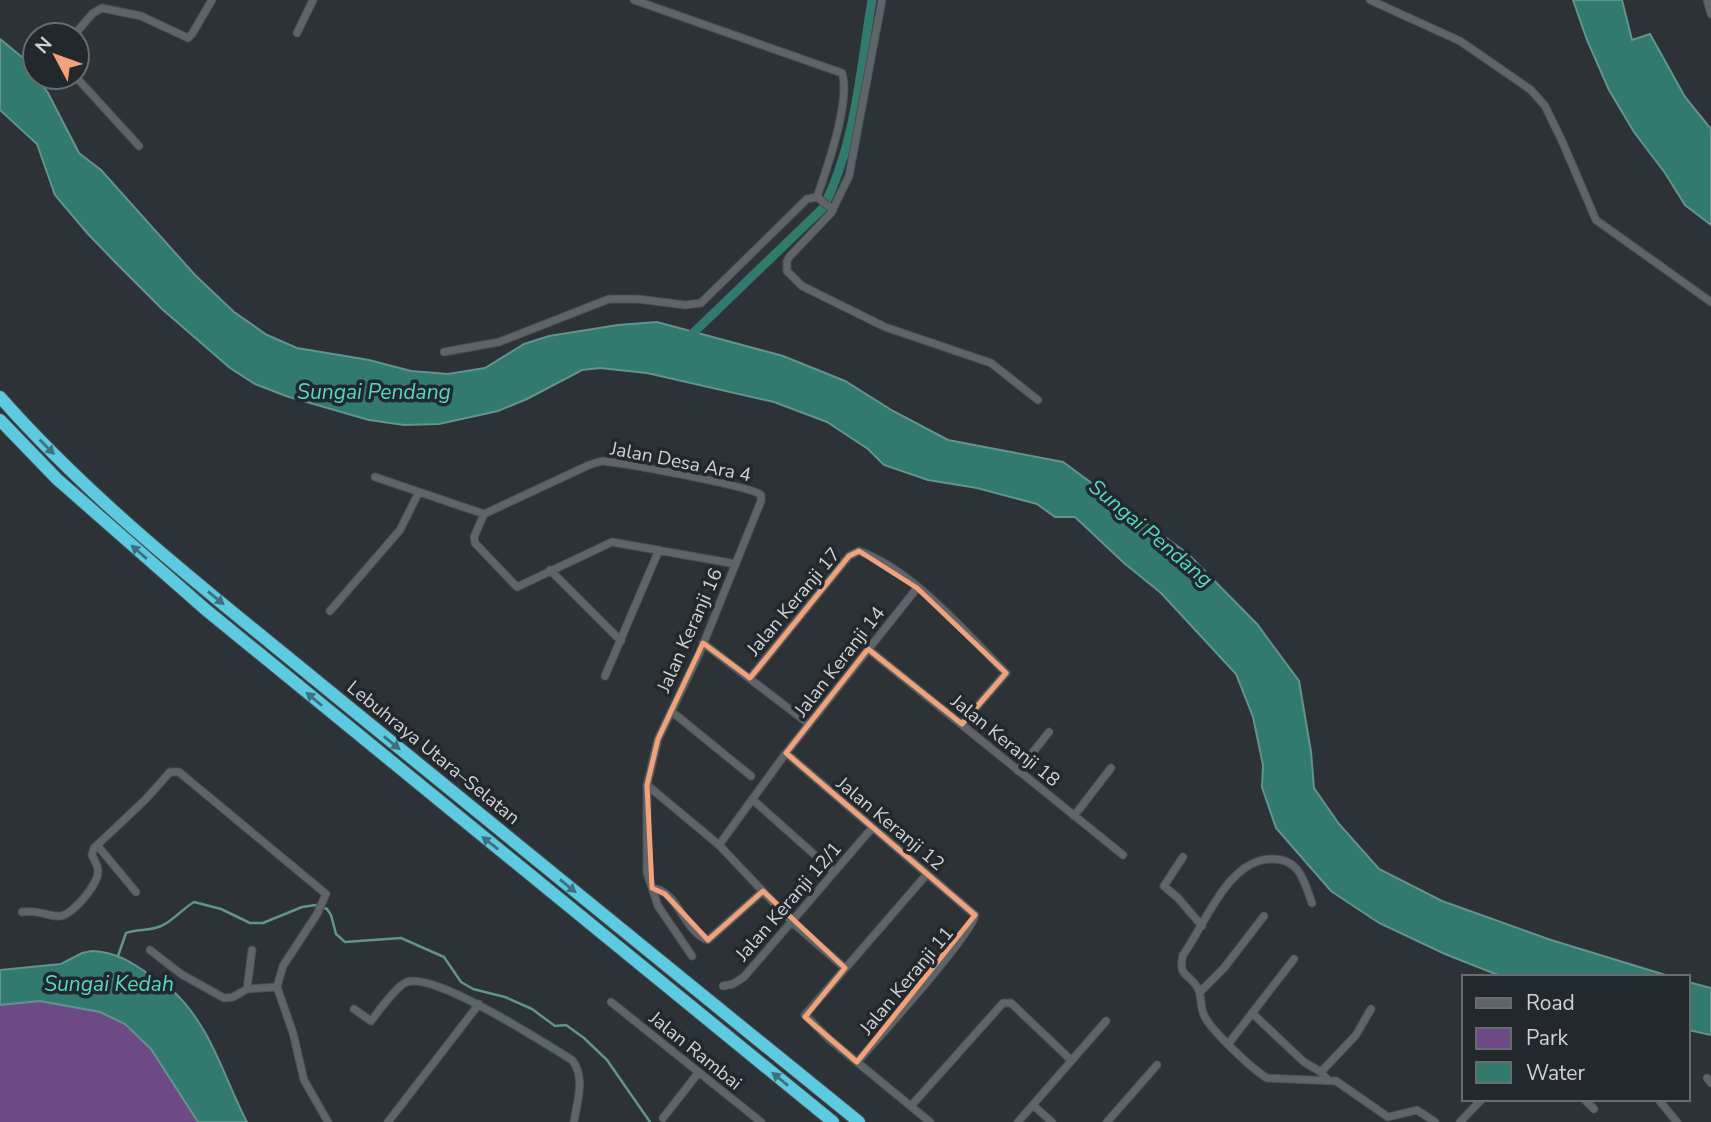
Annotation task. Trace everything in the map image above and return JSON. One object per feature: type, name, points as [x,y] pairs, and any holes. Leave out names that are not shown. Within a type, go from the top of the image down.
[{"type":"highway","name":"Lebuhraya Utara–Selatan","points":[[0,397],[75,475],[185,572],[361,719],[859,1122]]},
{"type":"highway","name":"Lebuhraya Utara–Selatan","points":[[0,420],[57,479],[205,609],[833,1122]]},
{"type":"street","points":[[86,21],[102,8],[141,16],[188,38],[212,0]]},
{"type":"street","points":[[297,33],[313,0]]},
{"type":"street","points":[[634,0],[842,73],[836,139],[818,198]]},
{"type":"street","points":[[882,0],[853,161],[846,184],[790,256],[786,266],[790,276],[810,290],[886,327],[991,363],[1038,400]]},
{"type":"street","points":[[1370,0],[1460,41],[1531,90],[1545,106],[1596,220],[1711,302]]},
{"type":"street","points":[[1707,0],[1711,14]]},
{"type":"street","points":[[89,91],[139,146]]},
{"type":"street","points":[[444,352],[499,342],[609,299],[638,299],[685,305],[701,303],[802,203],[811,197],[818,198],[830,207]]},
{"type":"street","name":"Jalan Desa Ara 4","points":[[484,514],[602,461],[757,491]]},
{"type":"street","points":[[375,477],[484,514],[474,537],[475,543],[517,587],[612,542],[736,564]]},
{"type":"street","name":"Jalan Keranji 16","points":[[692,956],[662,912],[647,873],[647,785],[655,747],[703,643],[761,500],[757,491]]},
{"type":"street","points":[[330,611],[400,530],[419,492]]},
{"type":"street","points":[[605,676],[659,550]]},
{"type":"street","name":"Jalan Keranji 17","points":[[750,678],[855,551],[863,552],[888,565],[917,588]]},
{"type":"street","points":[[550,570],[621,641]]},
{"type":"street","points":[[917,588],[945,611],[1006,673],[962,724]]},
{"type":"street","name":"Jalan Keranji 14","points":[[719,845],[786,753],[917,588]]},
{"type":"street","points":[[703,643],[809,724]]},
{"type":"street","name":"Jalan Keranji 18","points":[[869,649],[1123,855]]},
{"type":"street","points":[[671,711],[751,776]]},
{"type":"street","points":[[1018,771],[1049,733]]},
{"type":"street","name":"Jalan Keranji 12","points":[[786,753],[975,915]]},
{"type":"street","points":[[1074,816],[1111,768]]},
{"type":"street","points":[[22,912],[36,910],[56,916],[69,912],[96,880],[98,866],[92,855],[97,845],[169,774],[177,771],[323,890],[326,897],[283,966],[277,987],[293,1033],[304,1080],[328,1122]]},
{"type":"street","points":[[647,785],[719,845],[792,922],[845,968]]},
{"type":"street","points":[[753,800],[834,872]]},
{"type":"street","name":"Jalan Keranji 12/1","points":[[723,986],[733,984],[744,976],[872,828]]},
{"type":"street","points":[[97,845],[136,892]]},
{"type":"street","points":[[1183,857],[1164,886],[1202,926]]},
{"type":"street","points":[[1312,903],[1296,866],[1282,859],[1259,860],[1244,866],[1231,879],[1183,955],[1182,972],[1200,992],[1203,1015],[1267,1078],[1327,1079],[1348,1088],[1388,1119],[1417,1110],[1435,1122]]},
{"type":"street","points":[[927,874],[806,1013],[806,1019],[930,1122]]},
{"type":"street","points":[[652,888],[665,894],[697,935],[708,940],[763,891]]},
{"type":"street","name":"Jalan Keranji 11","points":[[857,1062],[960,941],[972,925],[975,915]]},
{"type":"street","points":[[1200,992],[1218,976],[1264,916]]},
{"type":"street","points":[[150,950],[181,974],[220,996],[233,997],[247,989],[277,987]]},
{"type":"street","points":[[247,989],[252,950]]},
{"type":"street","points":[[1229,1043],[1294,959]]},
{"type":"street","points":[[354,1009],[371,1021],[402,984],[411,980],[418,980],[479,1004],[572,1060],[577,1066],[580,1078],[574,1122]]},
{"type":"street","name":"Jalan Rambai","points":[[611,1002],[761,1122]]},
{"type":"street","points":[[911,1106],[1000,1005],[1011,1003],[1071,1060]]},
{"type":"street","points":[[388,1122],[479,1004]]},
{"type":"street","points":[[1321,1072],[1356,1035],[1371,1009]]},
{"type":"street","points":[[1252,1013],[1304,1062],[1327,1079]]},
{"type":"street","points":[[1018,1122],[1106,1021]]},
{"type":"street","points":[[1107,1122],[1157,1065]]},
{"type":"street","points":[[663,1118],[699,1072]]},
{"type":"street","points":[[1460,1122],[1480,1101]]},
{"type":"street","points":[[1586,1101],[1594,1109]]},
{"type":"street","points":[[1660,1101],[1676,1122]]},
{"type":"street","points":[[1033,1105],[1052,1122]]},
{"type":"highlighted area","points":[[859,551],[917,588],[1006,673],[962,724],[868,649],[786,753],[975,915],[857,1062],[805,1017],[845,968],[763,891],[708,940],[665,894],[652,888],[647,785],[658,739],[703,643],[750,678],[849,556]]},
{"type":"green space","points":[[40,1001],[99,1012],[132,1030],[157,1058],[198,1122],[0,1122],[0,1005]]},
{"type":"water","points":[[1573,0],[1622,0],[1632,40],[1650,34],[1685,97],[1711,129],[1711,225],[1685,205],[1634,132],[1609,90]]},
{"type":"water","name":"Sungai Pendang","points":[[0,39],[21,56],[21,91],[47,91],[79,153],[101,170],[195,275],[234,312],[267,335],[297,348],[369,360],[411,371],[448,374],[485,368],[524,344],[549,336],[657,322],[783,356],[845,381],[893,411],[948,440],[1063,462],[1188,554],[1257,624],[1299,681],[1314,788],[1339,824],[1379,869],[1442,901],[1551,940],[1665,975],[1498,975],[1379,923],[1331,891],[1276,828],[1262,787],[1263,765],[1253,717],[1236,674],[1161,593],[1075,517],[1055,517],[1037,504],[977,488],[928,480],[884,465],[868,449],[827,422],[774,402],[647,373],[600,368],[582,370],[498,411],[439,424],[404,425],[369,420],[286,396],[255,384],[230,368],[162,309],[88,234],[55,195],[37,144],[0,110]]},
{"type":"water","name":"Sungai Kedah","points":[[92,951],[109,953],[130,962],[170,989],[186,1005],[216,1053],[247,1122],[198,1122],[151,1049],[125,1024],[100,1012],[40,1001],[0,1005],[0,970],[61,964]]},
{"type":"water","points":[[1690,983],[1711,988],[1711,1035],[1690,1030]]},
{"type":"waterway","points":[[687,339],[823,208],[834,184],[850,133],[872,0]]},
{"type":"waterway","points":[[118,956],[126,933],[161,926],[194,902],[221,909],[250,923],[263,923],[302,907],[316,905],[327,909],[336,934],[345,942],[401,938],[444,957],[461,982],[473,989],[505,997],[532,1009],[555,1026],[566,1025],[607,1060],[650,1122]]}]
